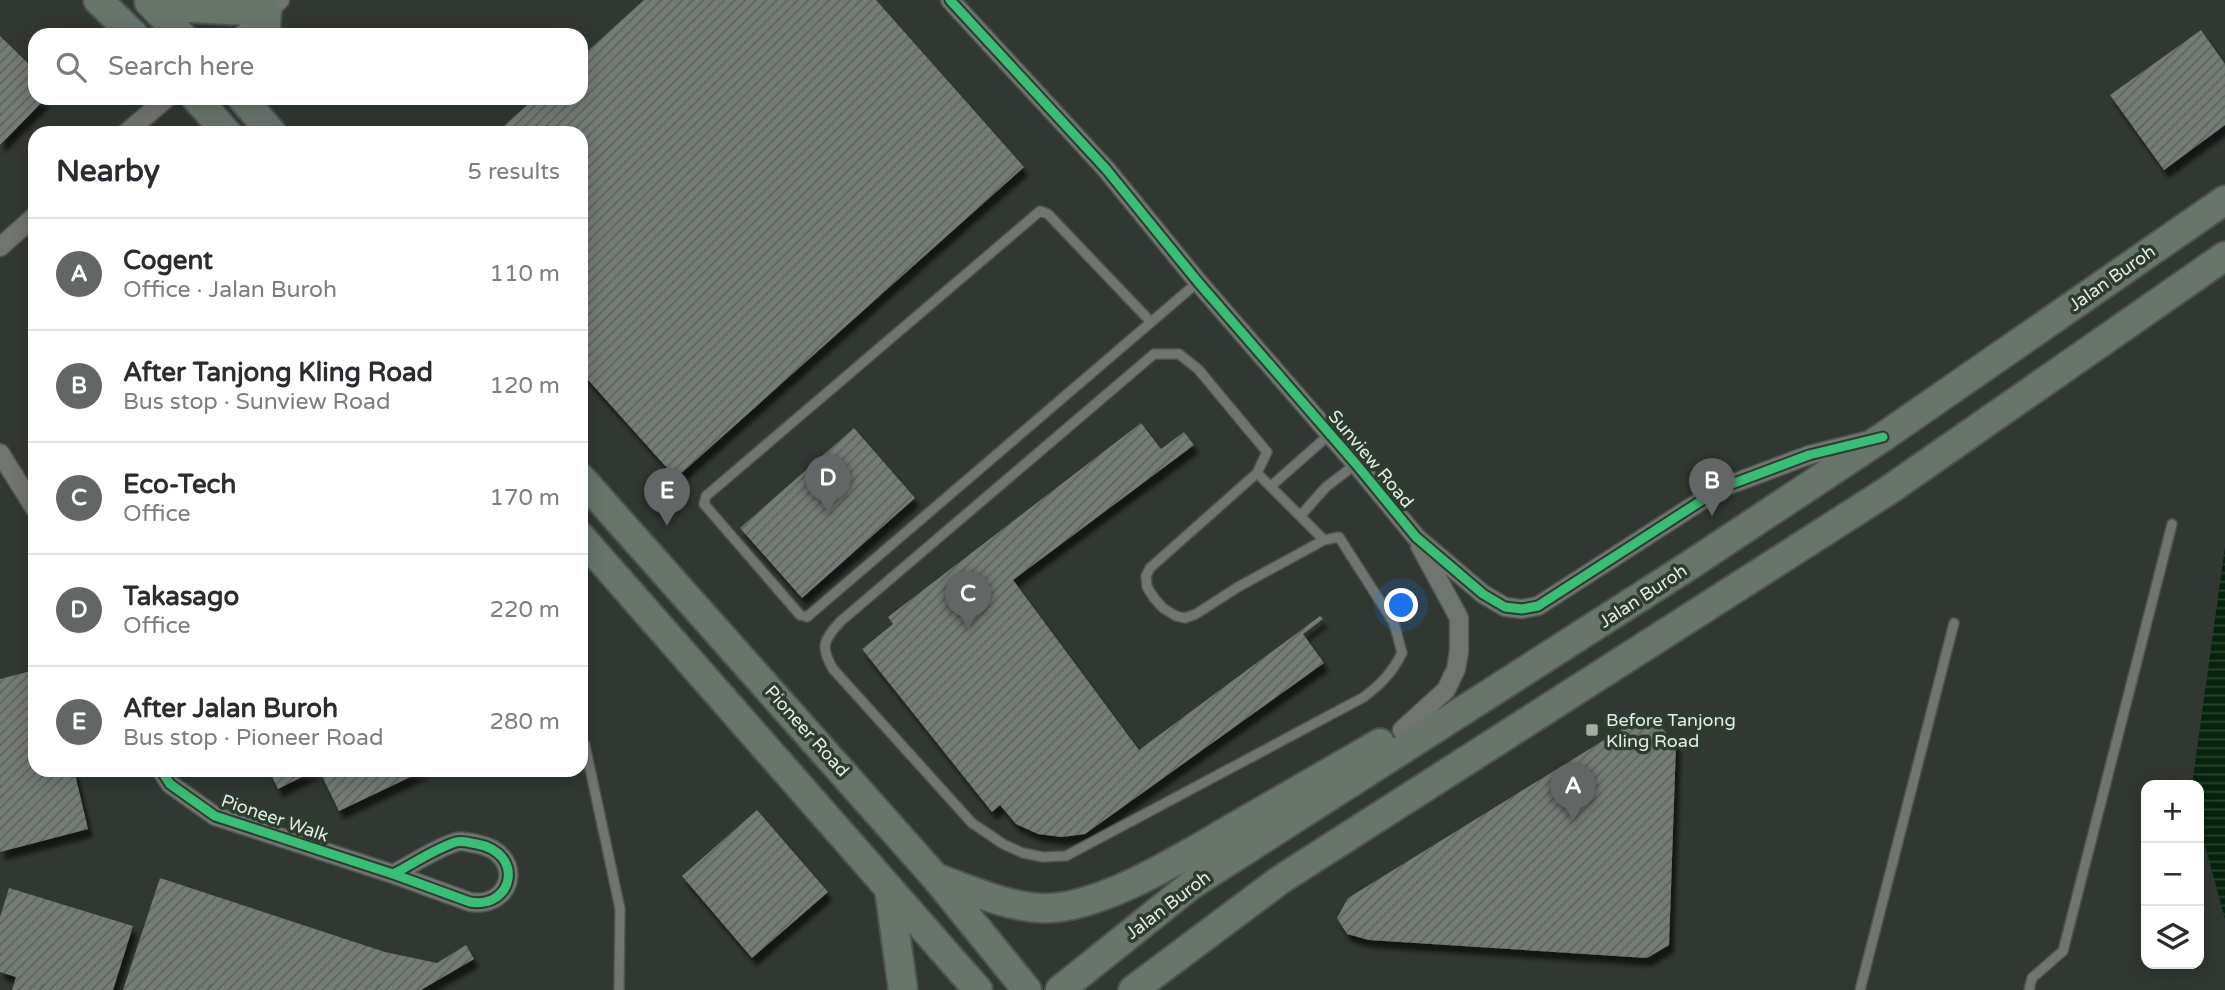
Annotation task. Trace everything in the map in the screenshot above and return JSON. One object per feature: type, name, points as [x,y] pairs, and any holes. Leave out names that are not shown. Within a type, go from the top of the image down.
[{"type":"main road","points":[[97,0],[127,28]]},
{"type":"main road","points":[[150,3],[271,16]]},
{"type":"main road","points":[[150,3],[174,28]]},
{"type":"main road","points":[[201,105],[221,126]]},
{"type":"main road","points":[[250,105],[265,117]]},
{"type":"main road","name":"Jalan Buroh","points":[[1060,990],[1191,885],[1527,671],[1883,437],[2225,200]]},
{"type":"main road","points":[[1133,990],[1280,880],[1889,490],[2225,256]]},
{"type":"main road","name":"Pioneer Road","points":[[588,486],[936,878],[1027,990]]},
{"type":"main road","points":[[588,545],[978,990]]},
{"type":"main road","points":[[936,878],[1000,900],[1041,908],[1101,897],[1157,871],[1402,730],[1527,671]]},
{"type":"main road","points":[[889,888],[903,990]]},
{"type":"main road","points":[[1164,990],[1178,956]]},
{"type":"street","name":"Sunview Road","points":[[950,0],[1106,169],[1198,282],[1416,537],[1483,594],[1505,607],[1522,609],[1538,606],[1721,488],[1809,455],[1883,437]]},
{"type":"street","points":[[253,28],[271,16]]},
{"type":"street","points":[[134,126],[159,105]]},
{"type":"street","points":[[0,247],[28,222]]},
{"type":"street","points":[[0,453],[28,498]]},
{"type":"street","name":"Sunview Road","points":[[1402,730],[1446,690],[1456,669],[1459,651],[1459,618],[1416,537]]},
{"type":"street","name":"Pioneer Walk","points":[[166,777],[170,784],[215,816],[470,902],[480,904],[497,898],[507,883],[509,873],[502,856],[495,850],[458,841],[393,874]]},
{"type":"lane","points":[[1151,322],[1048,214],[1040,211],[706,496],[704,504],[800,615],[807,617],[1198,282]]},
{"type":"lane","points":[[1154,354],[1179,354],[1198,369],[1267,452],[1257,473],[1150,568],[1146,576],[1147,587],[1164,608],[1185,618],[1196,614],[1238,587],[1324,540],[1339,537],[1394,623],[1402,653],[1384,682],[1364,697],[1066,856],[1043,857],[1023,853],[1003,844],[972,823],[833,669],[826,657],[825,639],[841,621],[1154,354]]},
{"type":"lane","points":[[1271,486],[1329,434]]},
{"type":"lane","points":[[1301,515],[1326,487],[1356,464]]},
{"type":"lane","points":[[1257,473],[1324,540]]},
{"type":"lane","points":[[2029,990],[2032,978],[2063,951],[2172,524]]},
{"type":"lane","points":[[1860,990],[1954,623]]},
{"type":"lane","points":[[588,759],[620,909],[619,990]]},
{"type":"shaded area","points":[[2225,547],[2225,919],[2204,841],[2204,780],[2193,780]]},
{"type":"building","points":[[644,0],[876,0],[1024,167],[676,478],[588,380],[588,126],[504,126],[527,105],[588,105],[588,51]]},
{"type":"building","points":[[2201,30],[2225,64],[2225,125],[2164,170],[2110,95]]},
{"type":"building","points":[[0,36],[28,63],[28,105],[39,105],[0,145]]},
{"type":"building","points":[[1141,423],[1161,449],[1184,432],[1194,445],[1013,580],[1139,750],[1320,616],[1323,619],[1303,634],[1324,663],[1085,834],[1062,837],[1038,834],[1016,824],[1000,805],[992,812],[862,649],[893,624],[888,617]]},
{"type":"building","points":[[854,428],[915,498],[802,598],[740,528]]},
{"type":"building","points":[[28,672],[28,777],[76,777],[88,829],[0,852],[0,679]]},
{"type":"building","points":[[1630,724],[1662,728],[1676,744],[1669,945],[1647,958],[1369,940],[1347,934],[1337,918],[1348,898]]},
{"type":"building","points":[[272,777],[302,777],[278,789]]},
{"type":"building","points":[[322,777],[410,777],[339,811]]},
{"type":"building","points":[[757,810],[828,892],[752,958],[682,876]]},
{"type":"building","points":[[160,878],[385,952],[437,963],[466,945],[474,959],[421,990],[123,990]]},
{"type":"building","points":[[9,888],[133,926],[113,990],[12,990],[16,977],[0,972],[0,917]]},
{"type":"cycle path","points":[[950,0],[1106,169],[1198,282],[1416,537],[1483,594],[1505,607],[1522,609],[1538,606],[1721,488],[1809,455],[1883,437]]},
{"type":"cycle path","points":[[166,777],[170,784],[215,816],[393,874]]},
{"type":"cycle path","points":[[461,841],[492,849],[502,858],[508,879],[504,889],[496,897],[485,902],[470,902],[393,874],[461,841]]},
{"type":"place","name":"Takasago","points":[[828,513]]},
{"type":"place","name":"After Tanjong Kling Road","points":[[1712,516]]},
{"type":"place","name":"After Jalan Buroh","points":[[667,526]]},
{"type":"place","name":"Eco-Tech","points":[[968,629]]},
{"type":"place","name":"Before Tanjong Kling Road","points":[[1592,730]]},
{"type":"place","name":"Cogent","points":[[1573,821]]}]
